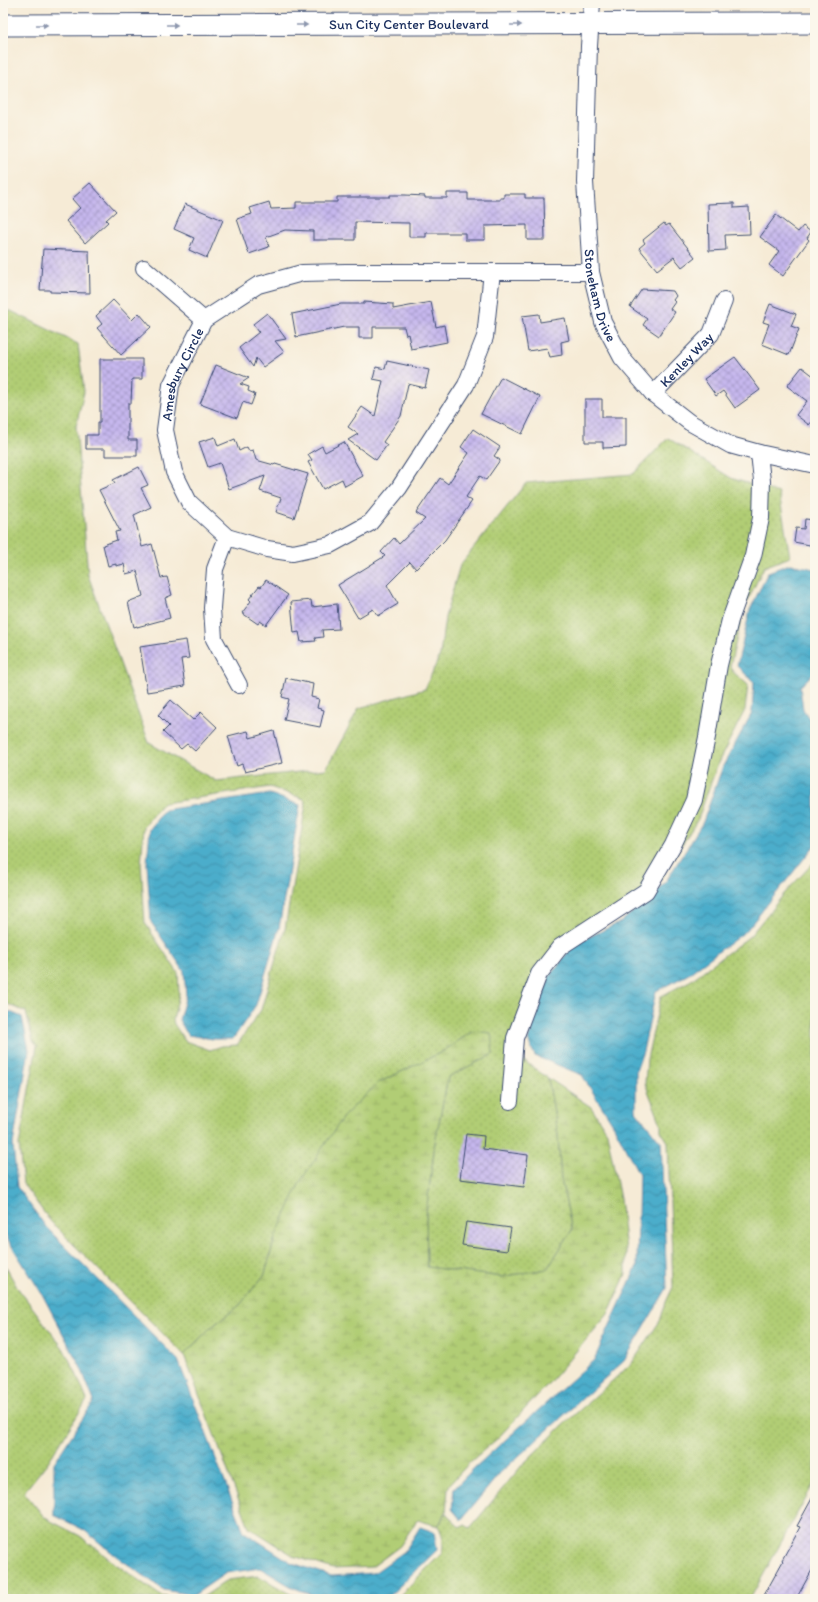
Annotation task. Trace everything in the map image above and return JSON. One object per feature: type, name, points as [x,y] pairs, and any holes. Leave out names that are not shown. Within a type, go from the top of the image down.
[{"type":"main road","name":"Sun City Center Boulevard","points":[[3,25],[815,24]]},
{"type":"street","name":"Stoneham Drive","points":[[592,3],[585,182],[591,272],[603,322],[622,358],[653,394],[689,422],[730,445],[815,465]]},
{"type":"street","points":[[144,268],[204,320]]},
{"type":"street","name":"Amesbury Circle","points":[[492,272],[484,337],[466,385],[399,488],[370,523],[330,545],[293,552],[267,549],[227,537],[189,502],[174,472],[165,430],[171,385],[204,320],[258,285],[302,273],[492,272],[591,272]]},
{"type":"street","name":"Kenley Way","points":[[653,394],[711,334],[724,301]]},
{"type":"street","points":[[510,1100],[515,1038],[539,974],[560,947],[646,891],[673,845],[694,800],[721,657],[730,620],[753,556],[761,518],[762,480],[759,453]]},
{"type":"street","points":[[227,537],[214,569],[212,608],[214,639],[239,685]]},
{"type":"green space","points":[[3,310],[11,311],[78,344],[84,392],[76,426],[88,575],[149,743],[216,781],[326,769],[359,708],[425,689],[440,655],[445,617],[460,565],[526,483],[633,474],[668,438],[731,478],[779,493],[790,557],[764,567],[744,608],[730,666],[733,672],[748,685],[745,710],[718,763],[698,819],[661,878],[572,937],[543,975],[523,1038],[523,1045],[517,1056],[548,1078],[558,1135],[561,1179],[572,1230],[547,1269],[501,1277],[427,1267],[426,1213],[435,1142],[448,1077],[493,1054],[473,1031],[442,1052],[378,1083],[275,1238],[265,1274],[240,1305],[209,1329],[184,1355],[51,1222],[23,1184],[19,1145],[37,1046],[33,1041],[26,1012],[3,1002]],"holes":[[[270,787],[304,799],[306,804],[285,929],[261,1010],[237,1045],[222,1046],[210,1050],[185,1041],[173,1020],[179,994],[178,973],[145,923],[141,864],[144,826],[164,803]]]},
{"type":"green space","points":[[815,861],[815,1481],[750,1599],[396,1599],[442,1553],[443,1539],[438,1526],[446,1513],[458,1526],[462,1527],[465,1525],[470,1528],[523,1464],[561,1427],[632,1363],[660,1321],[673,1287],[668,1142],[661,1131],[661,1124],[645,1083],[647,1059],[661,996],[690,981],[750,936],[784,894]]},
{"type":"green space","points":[[473,1031],[491,1033],[493,1054],[448,1077],[435,1142],[426,1213],[427,1267],[501,1277],[547,1269],[572,1230],[561,1179],[558,1135],[548,1078],[591,1107],[607,1132],[620,1199],[626,1250],[626,1274],[608,1314],[604,1319],[548,1384],[498,1438],[470,1462],[450,1484],[448,1488],[446,1512],[438,1526],[418,1520],[400,1546],[372,1567],[333,1569],[294,1556],[249,1527],[184,1355],[209,1329],[240,1305],[265,1274],[275,1238],[300,1182],[343,1117],[378,1083],[442,1052]]},
{"type":"green space","points":[[3,1262],[17,1287],[63,1348],[75,1371],[87,1400],[48,1462],[24,1492],[45,1518],[80,1536],[113,1562],[161,1596],[178,1599],[3,1599]]},
{"type":"green space","points":[[259,1576],[290,1594],[304,1599],[200,1599],[228,1580]]},
{"type":"water","points":[[790,564],[815,569],[815,671],[800,687],[803,709],[815,728],[815,845],[746,931],[687,975],[656,991],[643,1051],[636,1071],[636,1111],[661,1142],[667,1288],[624,1361],[500,1473],[461,1520],[452,1509],[454,1489],[473,1469],[594,1360],[637,1266],[639,1174],[614,1126],[582,1075],[535,1056],[528,1040],[549,977],[574,944],[621,922],[665,883],[703,822],[723,766],[752,713],[754,682],[737,666],[750,610],[768,572]]},
{"type":"water","points":[[270,794],[300,805],[279,928],[256,1005],[233,1039],[213,1039],[188,1035],[179,1020],[186,995],[184,971],[151,922],[147,864],[150,829],[164,810]]},
{"type":"water","points":[[3,1009],[22,1017],[29,1050],[13,1144],[17,1187],[46,1227],[178,1360],[244,1532],[292,1563],[332,1576],[374,1573],[405,1551],[420,1527],[434,1532],[437,1550],[386,1599],[323,1599],[292,1587],[260,1568],[226,1573],[194,1595],[164,1590],[116,1556],[84,1530],[54,1515],[54,1463],[94,1401],[81,1368],[42,1294],[3,1232]]},
{"type":"building","points":[[90,183],[116,211],[106,220],[108,222],[85,243],[66,221],[80,208],[72,199]]},
{"type":"building","points":[[447,193],[468,193],[468,200],[500,200],[500,198],[504,198],[504,194],[525,194],[525,198],[544,198],[545,240],[527,240],[527,225],[485,226],[485,240],[465,240],[465,233],[426,233],[426,237],[409,237],[409,223],[355,222],[355,240],[313,240],[313,231],[285,230],[266,237],[269,247],[249,254],[237,219],[252,214],[250,208],[269,202],[271,209],[296,208],[296,202],[337,202],[337,197],[390,197],[390,195],[405,195],[425,196],[425,198],[447,198]]},
{"type":"building","points":[[734,203],[734,208],[749,207],[750,234],[725,235],[726,250],[709,251],[708,204]]},
{"type":"building","points":[[185,204],[223,220],[207,258],[189,250],[194,238],[174,229]]},
{"type":"building","points":[[776,215],[798,232],[803,226],[811,232],[807,238],[809,240],[783,276],[769,265],[779,251],[760,237]]},
{"type":"building","points":[[664,223],[666,226],[669,224],[695,257],[682,267],[674,257],[657,270],[639,248],[645,243],[643,240]]},
{"type":"building","points":[[43,249],[89,251],[90,293],[50,292],[50,290],[40,290]]},
{"type":"building","points":[[642,289],[673,291],[676,296],[673,300],[675,302],[670,309],[675,312],[659,336],[643,325],[647,319],[630,307]]},
{"type":"building","points":[[113,300],[132,320],[139,313],[151,327],[121,355],[97,328],[102,324],[96,316]]},
{"type":"building","points":[[364,302],[393,304],[393,309],[431,302],[436,327],[444,325],[447,342],[411,349],[408,334],[406,335],[404,327],[373,327],[373,338],[359,338],[359,327],[344,327],[296,337],[292,314],[341,304],[364,304]]},
{"type":"building","points":[[770,304],[796,314],[791,326],[799,329],[789,355],[762,344],[769,324],[763,322]]},
{"type":"building","points":[[267,313],[286,339],[275,341],[284,352],[263,367],[256,358],[253,367],[239,348],[259,332],[253,324]]},
{"type":"building","points":[[539,314],[540,322],[565,318],[569,340],[561,342],[562,355],[550,357],[547,348],[528,351],[522,316]]},
{"type":"building","points":[[735,357],[760,390],[735,408],[723,391],[716,396],[704,379]]},
{"type":"building","points":[[100,359],[142,359],[142,379],[132,379],[131,403],[128,403],[128,440],[137,440],[137,456],[105,456],[105,449],[86,449],[86,435],[98,435],[98,422],[100,422]]},
{"type":"building","points":[[387,361],[429,370],[425,388],[408,384],[401,416],[383,442],[387,445],[376,460],[348,440],[358,434],[348,427],[362,407],[375,416],[383,381],[373,379],[376,367],[385,369]]},
{"type":"building","points":[[216,365],[249,378],[240,384],[249,387],[248,391],[255,394],[251,405],[243,402],[237,418],[200,404]]},
{"type":"building","points":[[802,367],[815,377],[815,418],[809,425],[796,415],[807,401],[787,386]]},
{"type":"building","points":[[501,377],[540,397],[522,434],[481,414]]},
{"type":"building","points":[[585,399],[602,399],[602,417],[626,417],[626,447],[603,448],[603,442],[585,442]]},
{"type":"building","points":[[473,429],[500,447],[494,456],[500,460],[486,480],[480,476],[466,497],[472,501],[445,540],[416,569],[410,562],[387,585],[398,604],[378,616],[373,609],[358,618],[338,585],[385,556],[381,552],[394,538],[399,544],[425,519],[416,513],[440,478],[448,484],[469,453],[461,447]]},
{"type":"building","points":[[215,437],[218,446],[235,439],[239,451],[247,447],[249,451],[253,450],[256,460],[308,474],[294,518],[276,512],[281,498],[260,491],[265,476],[229,489],[220,463],[208,467],[199,442]]},
{"type":"building","points":[[344,442],[363,476],[345,486],[342,479],[323,489],[308,462],[312,460],[308,454],[322,446],[325,452]]},
{"type":"building","points":[[139,467],[148,485],[141,488],[151,507],[134,515],[142,547],[152,544],[161,578],[167,577],[172,595],[165,598],[170,618],[134,627],[128,602],[143,596],[137,571],[126,574],[124,564],[108,566],[103,545],[117,540],[115,532],[120,531],[99,490],[115,483],[113,480]]},
{"type":"building","points":[[805,519],[815,520],[815,546],[794,542],[796,528],[804,529]]},
{"type":"building","points":[[266,580],[288,595],[266,625],[260,621],[258,624],[242,613],[251,601],[249,599],[259,586],[261,587]]},
{"type":"building","points":[[311,600],[312,607],[337,604],[339,629],[322,630],[323,637],[315,638],[316,641],[301,642],[299,632],[294,633],[291,602]]},
{"type":"building","points":[[186,640],[189,658],[181,659],[185,686],[147,692],[140,647]]},
{"type":"building","points":[[286,678],[313,684],[311,697],[319,699],[317,708],[324,710],[320,727],[284,720],[289,699],[282,697]]},
{"type":"building","points":[[171,700],[193,720],[201,712],[217,727],[195,751],[187,744],[181,749],[163,732],[169,726],[158,715]]},
{"type":"building","points":[[248,731],[250,738],[274,731],[282,763],[245,772],[242,764],[237,766],[228,736]]},
{"type":"building","points":[[466,1134],[484,1136],[483,1149],[528,1155],[524,1187],[460,1179]]},
{"type":"building","points":[[466,1222],[511,1228],[507,1251],[462,1245]]},
{"type":"building","points":[[815,1493],[815,1572],[812,1570],[796,1599],[762,1599],[800,1527],[797,1526]]}]
